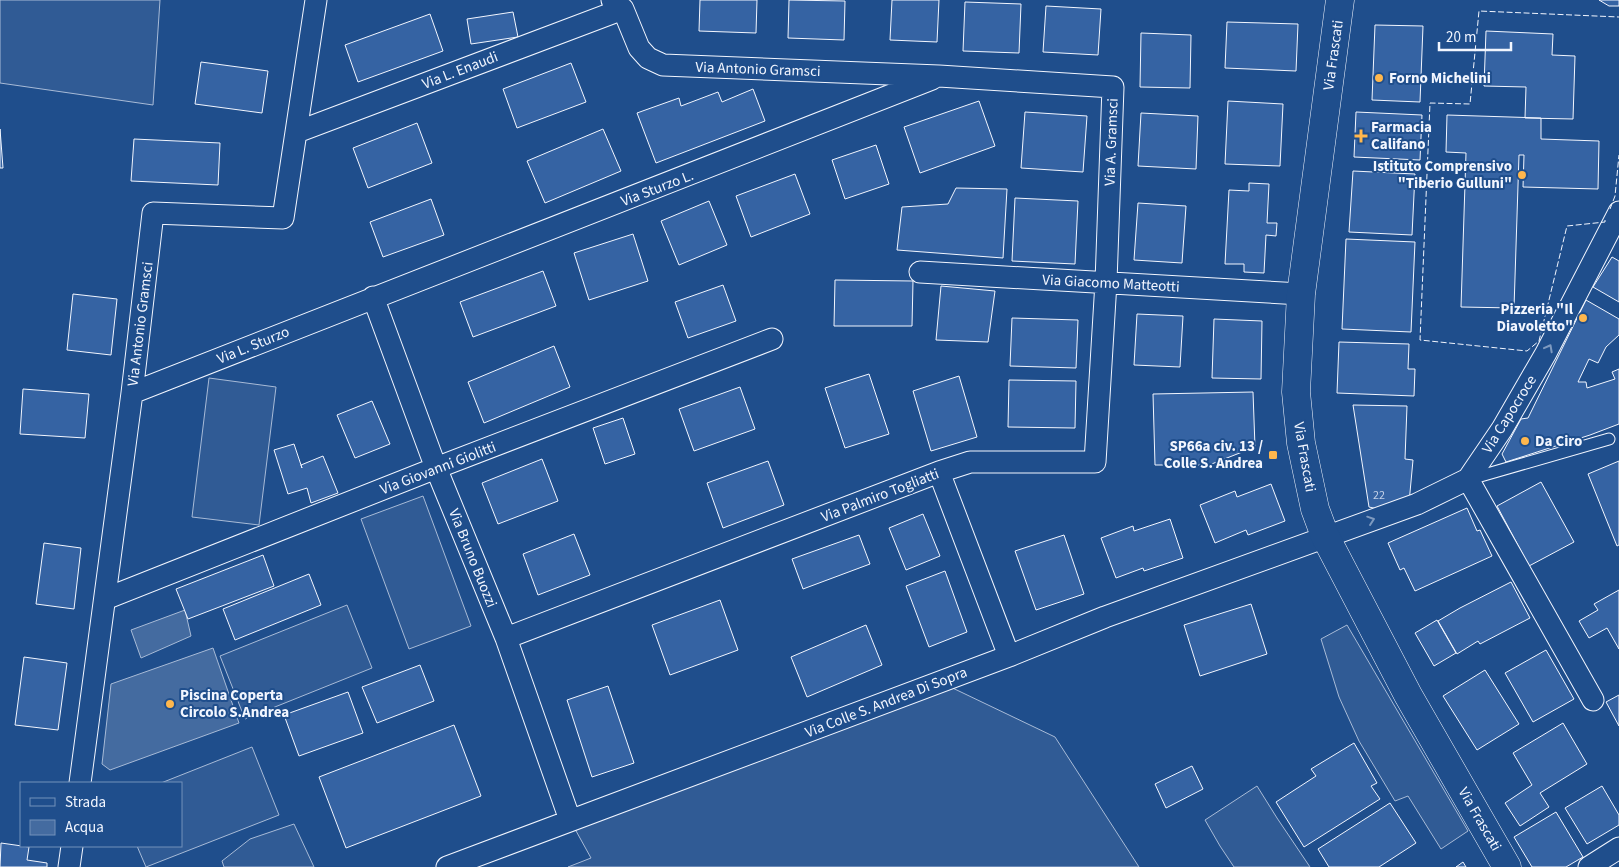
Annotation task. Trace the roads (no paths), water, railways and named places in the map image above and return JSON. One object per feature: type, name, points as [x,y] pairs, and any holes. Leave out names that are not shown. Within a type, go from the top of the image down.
[{"type":"street","name":"Via Antonio Gramsci","points":[[80,782],[132,393],[153,213],[283,218],[316,0]]},
{"type":"street","name":"Via Frascati","points":[[1340,0],[1301,294],[1296,392],[1301,443],[1315,509],[1325,536],[1408,694],[1507,867]]},
{"type":"street","name":"Via Antonio Gramsci","points":[[617,4],[639,48],[648,58],[663,65],[939,76]]},
{"type":"street","name":"Via L. Enaudi","points":[[297,132],[617,4]]},
{"type":"street","name":"Via A. Gramsci","points":[[939,76],[1113,87],[1106,282]]},
{"type":"street","name":"Via Sturzo L.","points":[[374,297],[939,76]]},
{"type":"street","name":"Via Capocroce","points":[[1325,536],[1417,504],[1468,479],[1502,429],[1546,353],[1619,212]]},
{"type":"street","name":"Via Giacomo Matteotti","points":[[920,272],[1301,294]]},
{"type":"street","name":"Via Palmiro Togliatti","points":[[506,638],[939,472],[970,462],[1095,462],[1106,282]]},
{"type":"street","name":"Via L. Sturzo","points":[[132,393],[374,297]]},
{"type":"street","name":"Via Bruno Buozzi","points":[[374,297],[436,468],[506,638],[570,820]]},
{"type":"street","name":"Via Giovanni Giolitti","points":[[105,599],[436,468],[772,339]]},
{"type":"street","points":[[939,472],[1009,656]]},
{"type":"street","points":[[1468,479],[1594,700]]},
{"type":"street","name":"Via Colle S. Andrea Di Sopra","points":[[447,867],[1009,656],[1105,616],[1325,536]]},
{"type":"street","points":[[69,867],[72,847]]},
{"type":"street","points":[[1589,867],[1619,848]]},
{"type":"lane","points":[[1468,479],[1609,439]]},
{"type":"water","points":[[185,610],[191,636],[141,658],[131,630]]},
{"type":"water","name":"Piscina Coperta Circolo S.Andrea","points":[[213,648],[239,723],[110,770],[102,764],[111,684]]},
{"type":"place","name":"Forno Michelini","points":[[1379,78]]},
{"type":"place","name":"Farmacia Califano","points":[[1361,136]]},
{"type":"place","name":"Istituto Comprensivo \"Tiberio Gulluni\"","points":[[1522,175]]},
{"type":"place","name":"Pizzeria \"Il Diavoletto\"","points":[[1583,318]]},
{"type":"place","name":"Da Ciro","points":[[1525,441]]},
{"type":"place","name":"SP66a civ. 13 / Colle S. Andrea","points":[[1273,455]]},
{"type":"place","name":"Piscina Coperta Circolo S.Andrea","points":[[170,704]]}]
